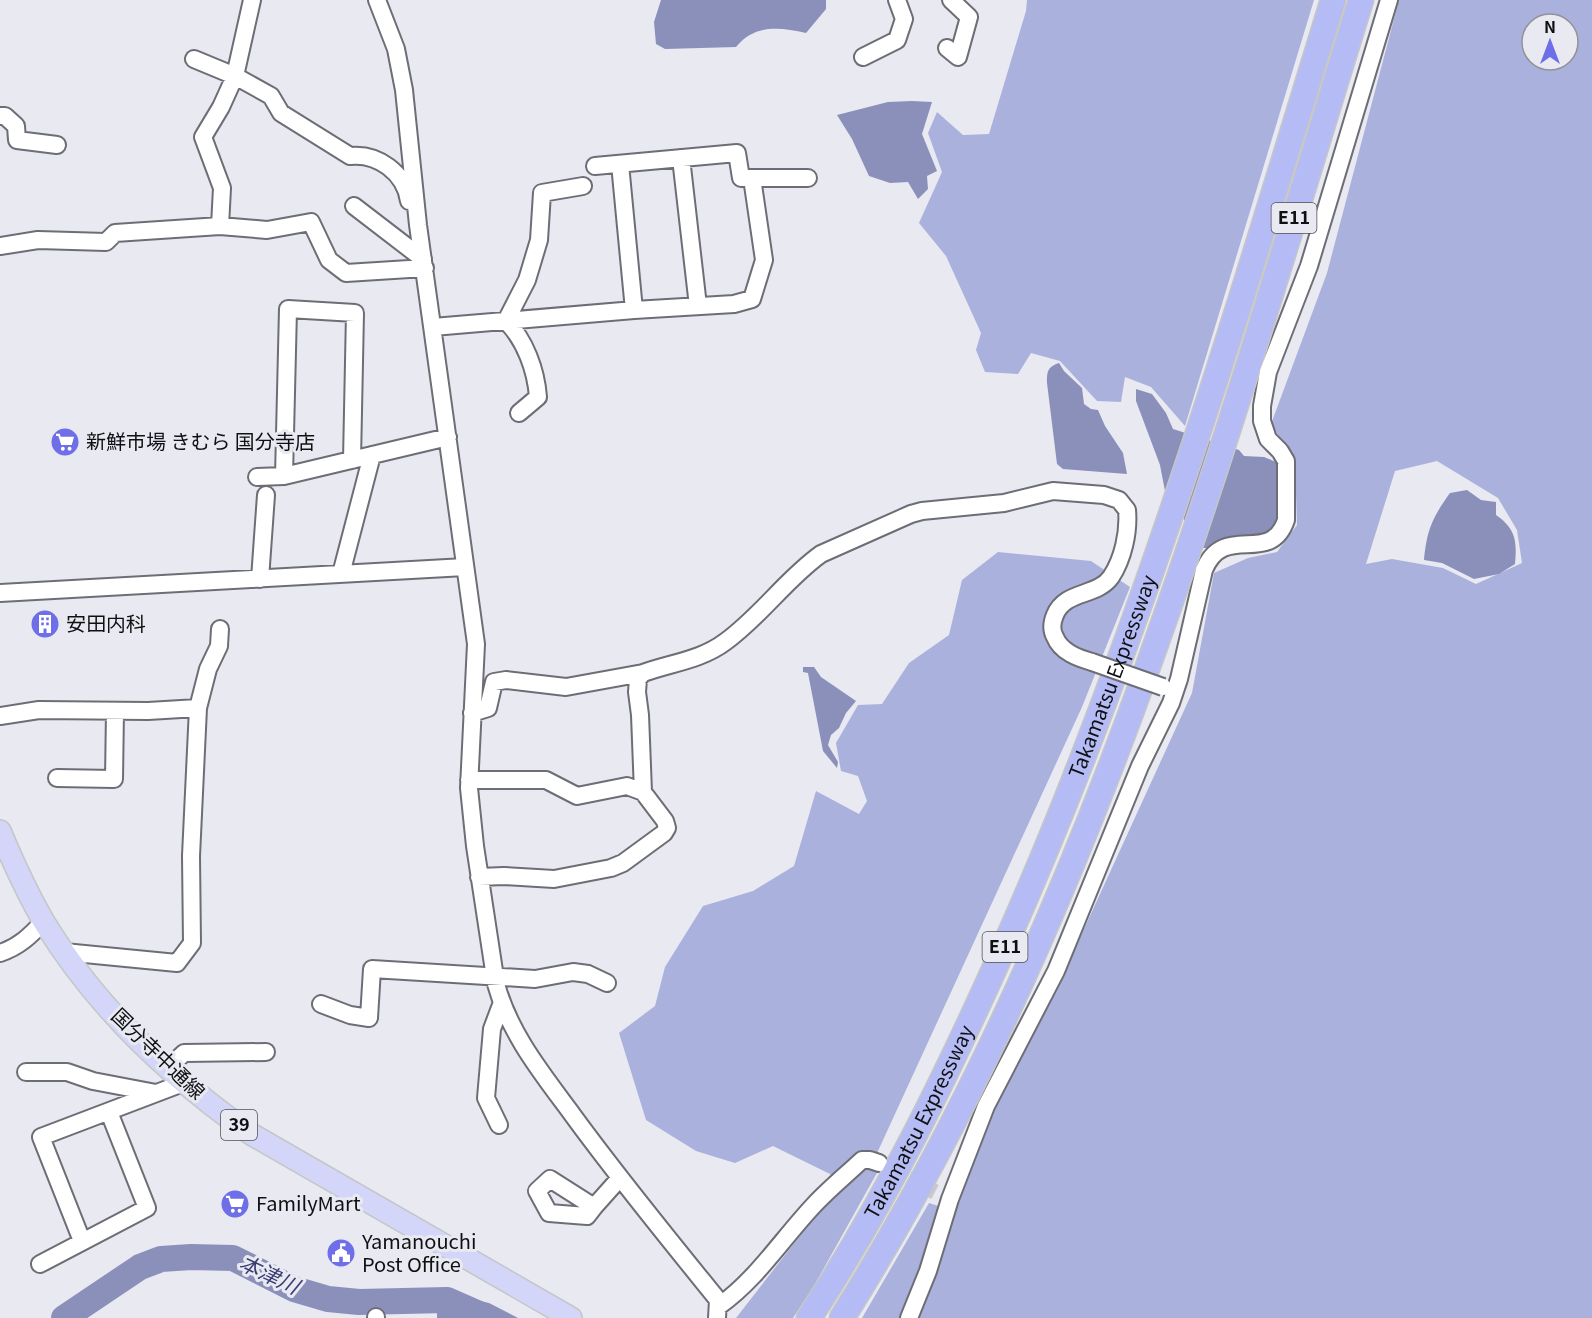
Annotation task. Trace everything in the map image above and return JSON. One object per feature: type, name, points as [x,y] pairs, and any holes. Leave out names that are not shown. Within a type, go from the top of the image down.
[{"type":"highway","name":"Takamatsu Expressway","points":[[809,1318],[888,1186],[972,1021],[1045,856],[1107,697],[1157,556],[1333,0]]},
{"type":"highway","name":"Takamatsu Expressway","points":[[842,1318],[914,1199],[1002,1024],[1064,883],[1136,700],[1184,561],[1361,0]]},
{"type":"main road","name":"国分寺中通線","points":[[0,831],[18,873],[44,921],[76,969],[129,1032],[175,1076],[251,1134],[571,1318]]},
{"type":"street","points":[[220,226],[222,188],[202,136],[221,107],[235,75],[252,0]]},
{"type":"street","points":[[377,0],[396,49],[404,90],[418,225],[434,327],[476,644],[469,780],[471,816],[494,977],[501,1005],[537,1066],[619,1179],[718,1300],[718,1312]]},
{"type":"street","points":[[864,57],[897,40],[904,19],[897,0]]},
{"type":"street","points":[[948,48],[958,57],[969,17],[951,0]]},
{"type":"street","points":[[909,1318],[928,1271],[951,1199],[986,1106],[1056,971],[1140,766],[1169,689],[1209,559],[1215,552],[1228,545],[1262,544],[1271,541],[1279,535],[1286,520],[1286,461],[1268,439],[1262,421],[1262,406],[1268,372],[1310,266],[1389,0]]},
{"type":"street","points":[[194,59],[235,75],[271,96],[281,112],[350,156],[374,157],[398,174],[408,190],[411,221],[418,225]]},
{"type":"street","points":[[0,116],[5,116],[16,126],[17,140],[57,145]]},
{"type":"street","points":[[595,166],[737,153],[741,178],[808,178]]},
{"type":"street","points":[[681,158],[698,306]]},
{"type":"street","points":[[620,164],[634,310]]},
{"type":"street","points":[[434,327],[734,304],[752,299],[764,260],[752,178]]},
{"type":"street","points":[[506,321],[527,280],[539,240],[542,193],[582,186]]},
{"type":"street","points":[[354,206],[424,264]]},
{"type":"street","points":[[0,246],[38,240],[106,242],[115,233],[220,226],[267,230],[310,222],[329,260],[346,273],[424,264]]},
{"type":"street","points":[[284,476],[288,309],[355,313],[352,460]]},
{"type":"street","points":[[506,321],[517,332],[537,378],[538,397],[519,413]]},
{"type":"street","points":[[257,477],[284,476],[448,437]]},
{"type":"street","points":[[341,574],[372,455]]},
{"type":"street","points":[[472,713],[488,708],[494,682],[507,680],[566,687],[643,673],[694,658],[725,642],[772,600],[808,563],[838,545],[911,514],[1004,503],[1053,491],[1104,495],[1119,500],[1127,510],[1124,546],[1111,577],[1106,584],[1066,601],[1057,609],[1052,620],[1053,632],[1061,647],[1073,655],[1169,689]]},
{"type":"street","points":[[260,579],[266,495]]},
{"type":"street","points":[[0,593],[465,567]]},
{"type":"street","points":[[64,952],[177,963],[192,943],[191,856],[198,708],[208,669],[219,646],[219,629]]},
{"type":"street","points":[[643,673],[638,679],[637,692],[643,792]]},
{"type":"street","points":[[0,716],[39,710],[148,711],[198,708]]},
{"type":"street","points":[[57,778],[114,779],[115,711]]},
{"type":"street","points":[[469,780],[546,780],[577,796],[627,786],[643,792],[665,821],[667,828],[664,833],[623,863],[611,868],[554,879],[479,877]]},
{"type":"street","points":[[0,953],[12,949],[29,937],[44,921]]},
{"type":"street","points":[[321,1004],[350,1015],[369,1018],[372,969],[535,979],[573,972],[588,974],[607,982]]},
{"type":"street","points":[[499,1125],[486,1098],[492,1029],[501,1005]]},
{"type":"street","points":[[82,1241],[41,1137],[156,1093],[175,1076],[184,1053],[266,1052]]},
{"type":"street","points":[[26,1072],[67,1072],[93,1081],[156,1093]]},
{"type":"street","points":[[40,1264],[147,1208],[109,1112]]},
{"type":"street","points":[[718,1312],[754,1276],[815,1203],[862,1160],[879,1163]]},
{"type":"street","points":[[594,1207],[619,1179]]},
{"type":"street","points":[[935,1192],[951,1199]]},
{"type":"shaded area","points":[[661,0],[826,0],[826,9],[806,33],[786,29],[768,29],[751,34],[736,47],[665,49],[656,44],[654,22]]},
{"type":"shaded area","points":[[1027,0],[1314,0],[1185,426],[1151,387],[1125,377],[1121,402],[1097,401],[1060,361],[1031,353],[1018,374],[985,372],[976,350],[981,333],[946,256],[919,223],[942,172],[928,133],[937,112],[963,135],[989,134],[1026,11]]},
{"type":"shaded area","points":[[1399,0],[1592,0],[1592,1318],[862,1318],[929,1203],[951,1210],[990,1109],[1062,977],[1192,693],[1214,573],[1248,558],[1277,552],[1297,525],[1295,462],[1271,424],[1327,273]],"holes":[[[1437,461],[1498,498],[1517,530],[1522,563],[1476,584],[1443,568],[1392,559],[1366,564],[1395,471]]]},
{"type":"shaded area","points":[[888,102],[932,102],[922,134],[937,171],[927,176],[928,189],[918,199],[908,182],[890,183],[869,176],[852,139],[837,115]]},
{"type":"shaded area","points":[[1059,363],[1082,388],[1084,404],[1091,409],[1098,410],[1105,426],[1123,453],[1127,474],[1063,469],[1057,464],[1047,379],[1050,368]]},
{"type":"shaded area","points":[[1136,389],[1152,394],[1166,413],[1173,429],[1239,450],[1244,456],[1264,457],[1276,462],[1279,470],[1281,500],[1276,529],[1272,536],[1203,548],[1165,491],[1160,465],[1136,401]]},
{"type":"shaded area","points":[[1467,490],[1481,500],[1496,502],[1496,515],[1508,525],[1514,536],[1515,564],[1499,574],[1474,579],[1442,563],[1424,560],[1431,525],[1439,510],[1450,493]]},
{"type":"shaded area","points":[[998,552],[1091,561],[1130,587],[1082,707],[878,1151],[878,1171],[814,1286],[793,1318],[736,1318],[837,1188],[830,1174],[773,1146],[735,1163],[696,1151],[646,1120],[619,1033],[655,1006],[665,967],[703,906],[753,891],[794,866],[816,791],[859,814],[867,801],[858,776],[841,771],[836,743],[858,705],[882,704],[909,663],[949,635],[962,580]]},
{"type":"shaded area","points":[[803,667],[814,667],[821,677],[856,701],[846,713],[839,728],[831,735],[828,745],[838,762],[837,768],[823,751],[808,673],[803,672]]},
{"type":"shaded area","points":[[437,1291],[489,1303],[518,1318],[437,1318]]},
{"type":"waterway","name":"本津川","points":[[64,1318],[140,1267],[161,1259],[191,1257],[233,1258],[294,1289],[328,1299],[359,1302],[447,1300],[488,1318]]},
{"type":"tunnel","points":[[887,1167],[935,1192]]},
{"type":"place","name":"新鮮市場 きむら 国分寺店","points":[[65,442]]},
{"type":"place","name":"安田内科","points":[[45,624]]},
{"type":"place","name":"FamilyMart","points":[[235,1204]]},
{"type":"place","name":"Yamanouchi Post Office","points":[[341,1253]]}]
